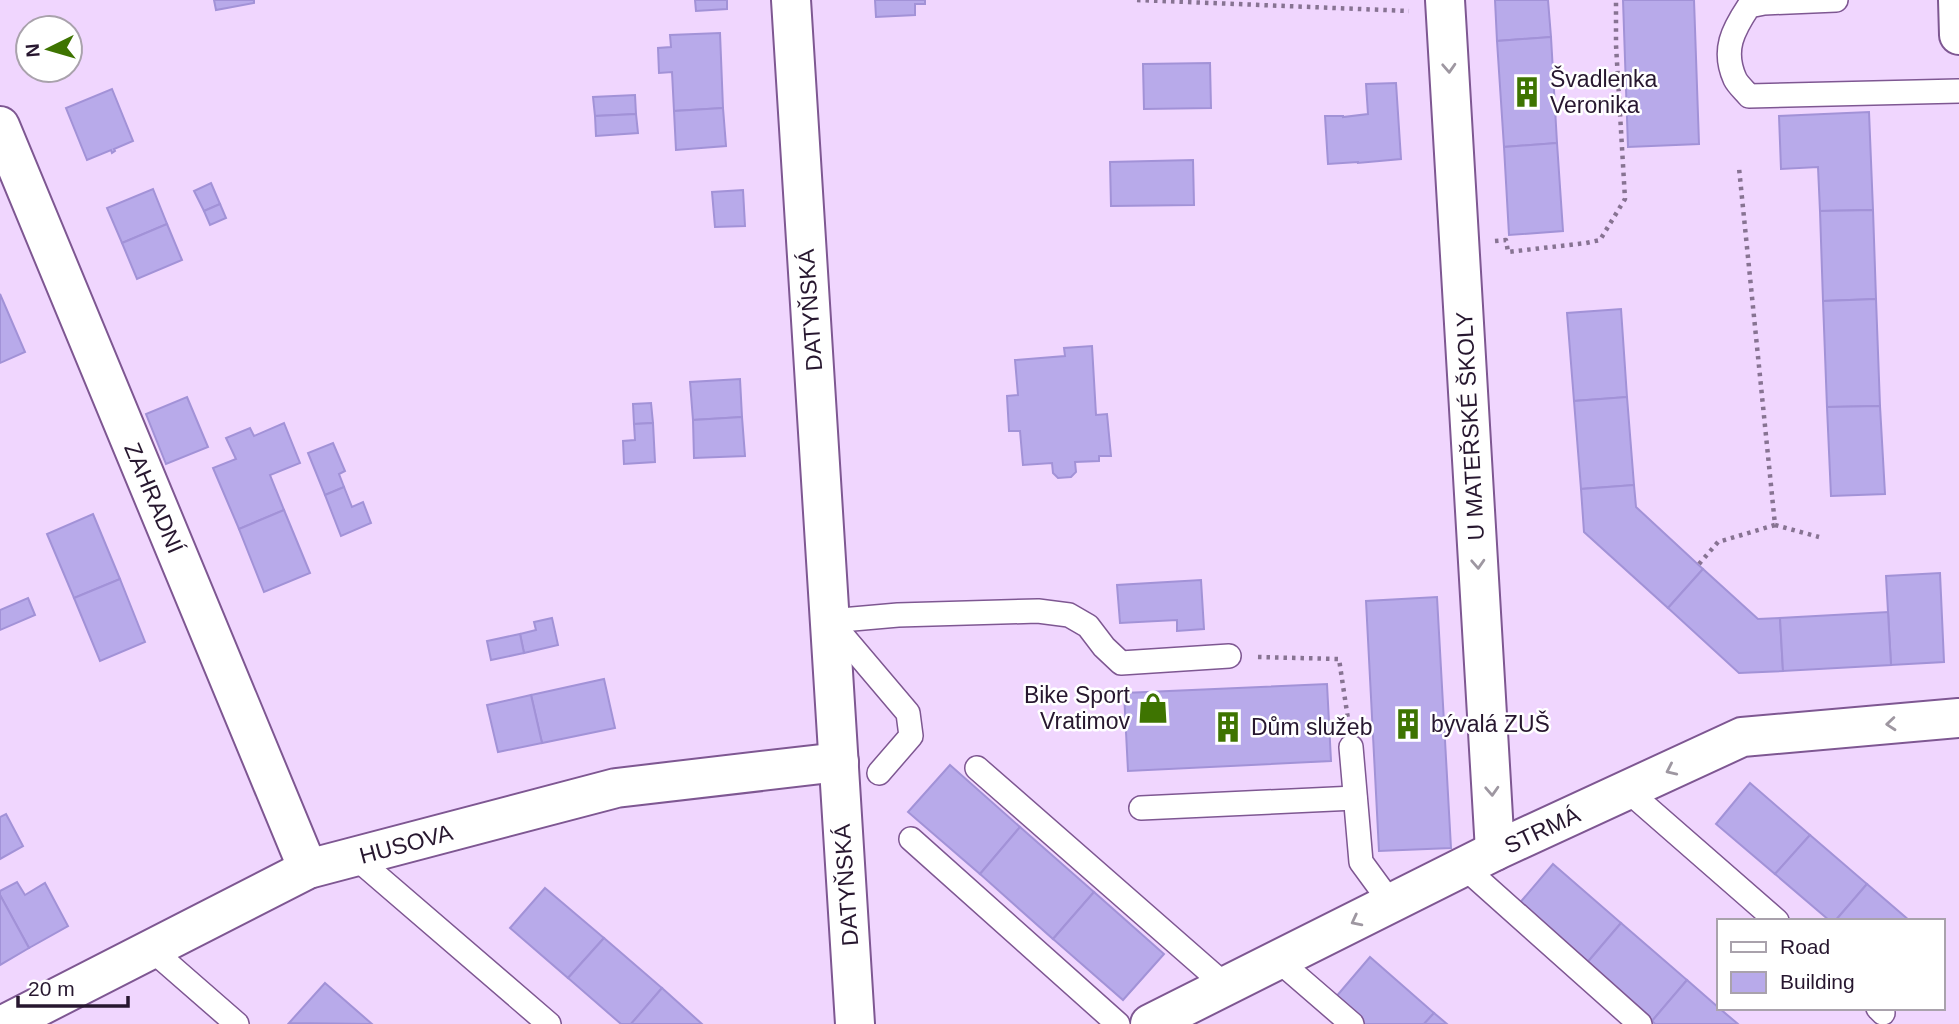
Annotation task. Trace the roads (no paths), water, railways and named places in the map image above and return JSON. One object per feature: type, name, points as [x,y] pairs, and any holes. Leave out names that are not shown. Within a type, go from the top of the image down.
[{"type":"street","name":"DATYŇSKÁ","points":[[790,0],[855,1024]]},
{"type":"street","points":[[1958,0],[1959,35]]},
{"type":"street","name":"U MATEŘSKÉ ŠKOLY","points":[[1445,6],[1459,245],[1480,859]]},
{"type":"street","name":"ZAHRADNÍ","points":[[0,127],[308,869]]},
{"type":"street","name":"STRMÁ","points":[[1150,1024],[1480,859],[1742,737],[1959,718]]},
{"type":"street","name":"HUSOVA","points":[[5,1024],[308,869],[616,788],[839,762]]},
{"type":"lane","points":[[1836,0],[1749,6],[1735,26],[1728,50],[1735,81],[1749,96],[1959,90]]},
{"type":"lane","points":[[830,621],[898,615],[1038,611],[1069,615],[1088,626],[1121,663],[1229,656]]},
{"type":"lane","points":[[830,621],[908,713],[911,736],[878,773]]},
{"type":"lane","points":[[1351,747],[1361,862],[1391,903]]},
{"type":"lane","points":[[977,768],[1226,986]]},
{"type":"lane","points":[[1627,790],[1775,919]]},
{"type":"lane","points":[[1140,808],[1355,798]]},
{"type":"lane","points":[[911,839],[1118,1024]]},
{"type":"lane","points":[[355,857],[549,1024]]},
{"type":"lane","points":[[1480,859],[1640,1024]]},
{"type":"lane","points":[[151,949],[237,1024]]},
{"type":"lane","points":[[1278,960],[1352,1024]]},
{"type":"place","name":"Švadlenka Veronika","points":[[1527,92]]},
{"type":"place","name":"Bike Sport Vratimov","points":[[1153,708]]},
{"type":"place","name":"bývalá ZUŠ","points":[[1408,724]]},
{"type":"place","name":"Dům služeb","points":[[1228,727]]}]
